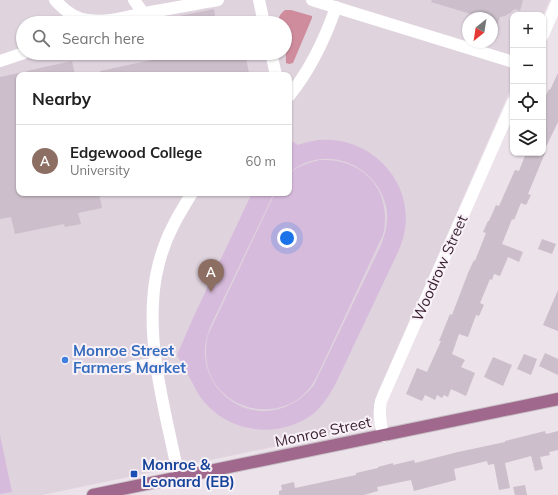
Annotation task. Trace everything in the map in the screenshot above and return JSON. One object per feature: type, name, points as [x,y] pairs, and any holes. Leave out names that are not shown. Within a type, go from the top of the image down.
[{"type":"main road","name":"Monroe Street","points":[[93,495],[558,399]]},
{"type":"street","points":[[54,0],[69,13],[76,16]]},
{"type":"street","points":[[134,0],[144,14]]},
{"type":"street","points":[[133,16],[218,0]]},
{"type":"street","points":[[259,0],[262,16]]},
{"type":"street","points":[[312,0],[510,61]]},
{"type":"street","points":[[546,28],[558,0]]},
{"type":"street","points":[[292,92],[312,62],[336,7]]},
{"type":"street","points":[[0,61],[16,56]]},
{"type":"street","points":[[273,60],[275,72]]},
{"type":"street","name":"Woodrow Street","points":[[383,436],[379,414],[381,401],[510,109]]},
{"type":"street","points":[[180,478],[164,408],[156,364],[152,316],[156,275],[162,252],[173,226],[190,196]]},
{"type":"street","points":[[131,367],[156,364]]},
{"type":"shaded area","points":[[0,0],[550,0],[544,12],[510,12],[510,91],[379,390],[374,406],[371,425],[364,428],[42,495],[0,495]]},
{"type":"shaded area","points":[[285,10],[291,10],[312,16],[293,63],[289,64],[286,63],[286,60],[292,60],[292,16],[280,16]]},
{"type":"shaded area","points":[[332,140],[348,143],[363,149],[388,169],[397,182],[403,197],[406,212],[405,229],[398,252],[335,385],[325,401],[313,414],[300,422],[287,427],[258,429],[244,427],[230,422],[218,415],[202,400],[177,355],[251,196],[273,196],[208,332],[205,355],[207,369],[213,382],[221,393],[244,407],[257,411],[271,411],[285,407],[301,398],[314,385],[381,245],[386,230],[387,211],[380,191],[371,178],[360,169],[346,162],[332,159],[317,159],[303,164],[292,171],[292,141],[298,145],[310,141]]},
{"type":"shaded area","points":[[320,160],[336,161],[350,165],[362,172],[372,181],[379,192],[384,205],[385,219],[383,235],[310,388],[295,401],[282,407],[268,409],[254,408],[240,404],[228,397],[218,387],[210,374],[206,359],[208,335],[274,196],[292,196],[292,172],[311,162]]},
{"type":"shaded area","points":[[0,435],[12,492],[0,494]]},
{"type":"building","points":[[432,0],[523,0],[520,11],[515,9],[505,16],[500,17],[498,22],[498,12],[464,12],[431,2]]},
{"type":"building","points":[[214,9],[215,16],[179,16]]},
{"type":"building","points":[[152,60],[246,60],[249,72],[100,72]]},
{"type":"building","points":[[72,61],[74,72],[27,72]]},
{"type":"building","points":[[558,73],[558,122],[546,147],[546,95]]},
{"type":"building","points":[[16,74],[16,196],[100,196],[102,208],[78,213],[81,224],[65,227],[64,224],[15,234],[11,217],[0,219],[0,77]]},
{"type":"building","points":[[525,156],[544,156],[528,194],[531,195],[526,205],[521,203],[514,220],[512,219],[502,244],[523,252],[519,262],[508,257],[500,276],[494,274],[492,280],[490,279],[480,303],[484,305],[479,316],[476,315],[468,337],[459,334],[452,354],[465,360],[461,367],[475,373],[466,396],[451,389],[448,397],[444,395],[442,398],[437,395],[435,400],[425,395],[422,401],[406,394],[417,368],[427,372],[441,341],[439,341],[450,314],[452,315],[468,273],[474,260],[475,261],[486,233],[483,232],[488,221],[496,205],[499,206],[515,170],[519,171]]},
{"type":"building","points":[[542,239],[556,244],[552,254],[538,249]]},
{"type":"building","points":[[558,290],[558,331],[543,325]]},
{"type":"building","points":[[545,353],[558,359],[558,375],[539,366]]},
{"type":"building","points":[[524,354],[537,359],[531,375],[517,369]]},
{"type":"building","points":[[493,357],[512,365],[503,386],[484,377]]},
{"type":"building","points":[[545,431],[546,434],[558,431],[558,450],[549,452],[550,455],[540,457],[543,469],[535,471],[531,456],[505,463],[510,488],[499,490],[494,464],[488,465],[487,461],[454,469],[456,480],[414,491],[411,480],[377,487],[378,491],[364,495],[279,495],[279,491],[282,490],[281,485],[294,482],[295,488],[356,475],[356,473],[393,463],[393,465],[414,460],[415,463]]},
{"type":"building","points":[[525,485],[527,495],[515,495],[513,487]]},
{"type":"place","name":"Edgewood College","points":[[211,292]]},
{"type":"place","name":"Monroe Street Farmers Market","points":[[65,360]]},
{"type":"place","name":"Monroe & Leonard (EB)","points":[[134,474]]}]
